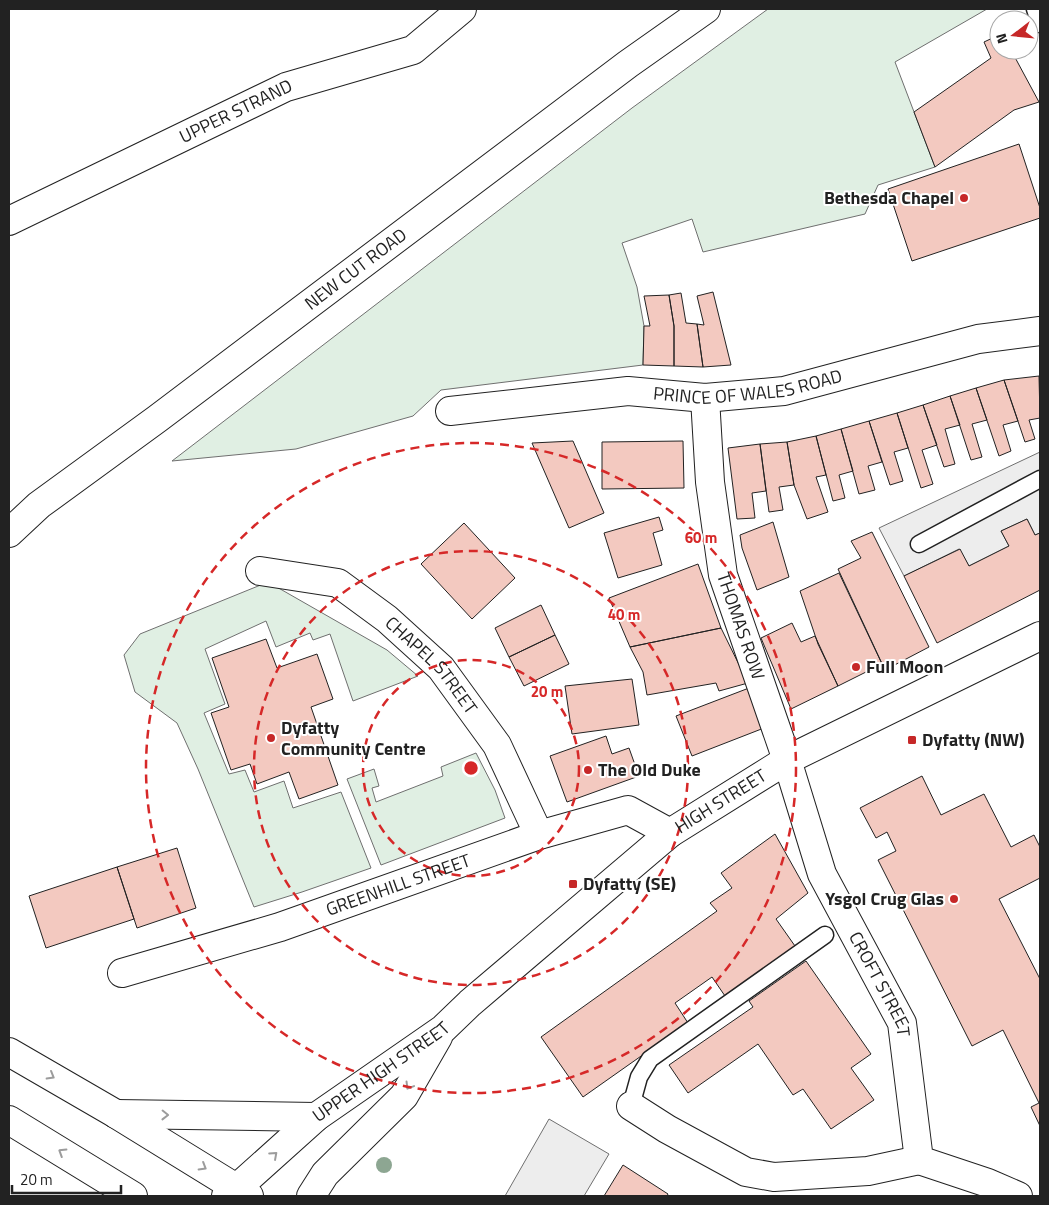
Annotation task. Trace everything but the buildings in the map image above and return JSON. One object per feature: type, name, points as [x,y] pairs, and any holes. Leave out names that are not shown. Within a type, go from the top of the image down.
[{"type":"street","name":"UPPER STRAND","points":[[9,221],[286,87],[413,50],[462,9]]},
{"type":"street","name":"NEW CUT ROAD","points":[[9,533],[39,505],[157,419],[628,64],[706,9]]},
{"type":"street","name":"PRINCE OF WALES ROAD","points":[[450,412],[628,391],[705,398],[784,391],[978,338],[1040,331]]},
{"type":"street","name":"THOMAS ROW","points":[[705,398],[710,482],[723,575],[787,760]]},
{"type":"street","points":[[9,520],[39,505]]},
{"type":"street","name":"CHAPEL STREET","points":[[260,571],[338,583],[387,618],[440,668],[497,745],[538,835]]},
{"type":"street","name":"HIGH STREET","points":[[443,1029],[470,1003],[670,833],[787,760],[1040,636]]},
{"type":"street","name":"CROFT STREET","points":[[787,760],[822,874],[902,1023],[919,1160]]},
{"type":"street","name":"GREENHILL STREET","points":[[122,973],[280,927],[538,835],[628,810],[670,833]]},
{"type":"street","name":"UPPER HIGH STREET","points":[[237,1194],[316,1117],[443,1029]]},
{"type":"street","name":"UPPER HIGH STREET","points":[[311,1196],[325,1174],[404,1096],[443,1029]]},
{"type":"street","points":[[9,1052],[116,1114],[237,1194]]},
{"type":"street","points":[[631,1106],[667,1129],[772,1187],[868,1171],[919,1160],[988,1183],[1018,1196]]},
{"type":"street","points":[[116,1114],[316,1117]]},
{"type":"street","points":[[9,1120],[133,1196]]},
{"type":"street","points":[[9,1128],[37,1137]]},
{"type":"lane","points":[[1035,9],[1040,24]]},
{"type":"lane","points":[[919,544],[1040,479]]},
{"type":"lane","points":[[631,1106],[639,1077],[650,1059],[825,935]]},
{"type":"green space","points":[[768,9],[987,9],[895,62],[935,167],[878,185],[865,214],[703,252],[692,219],[622,243],[637,287],[644,326],[643,365],[441,390],[413,416],[296,449],[172,461],[632,108]]},
{"type":"green space","points":[[268,582],[387,650],[418,676],[353,701],[330,634],[313,640],[310,633],[276,647],[266,621],[205,649],[225,704],[204,713],[229,774],[245,770],[254,792],[284,781],[293,808],[341,792],[371,868],[254,907],[198,769],[177,723],[135,692],[124,655],[140,634]]},
{"type":"green space","points":[[476,753],[495,790],[505,818],[381,865],[347,779],[374,769],[379,786],[372,788],[376,802],[443,776],[441,767]]},
{"type":"shaded area","points":[[1040,452],[1040,533],[1035,535],[1027,519],[1001,531],[1009,546],[969,566],[959,549],[904,576],[879,528]]},
{"type":"shaded area","points":[[549,1119],[609,1154],[584,1196],[505,1196]]},
{"type":"place","name":"Bethesda Chapel","points":[[964,198]]},
{"type":"place","name":"Full Moon","points":[[856,667]]},
{"type":"place","name":"Dyfatty Community Centre","points":[[271,738]]},
{"type":"place","name":"Dyfatty (NW)","points":[[912,740]]},
{"type":"place","name":"The Old Duke","points":[[588,770]]},
{"type":"place","name":"Dyfatty (SE)","points":[[573,884]]},
{"type":"place","name":"Ysgol Crug Glas","points":[[954,899]]}]
